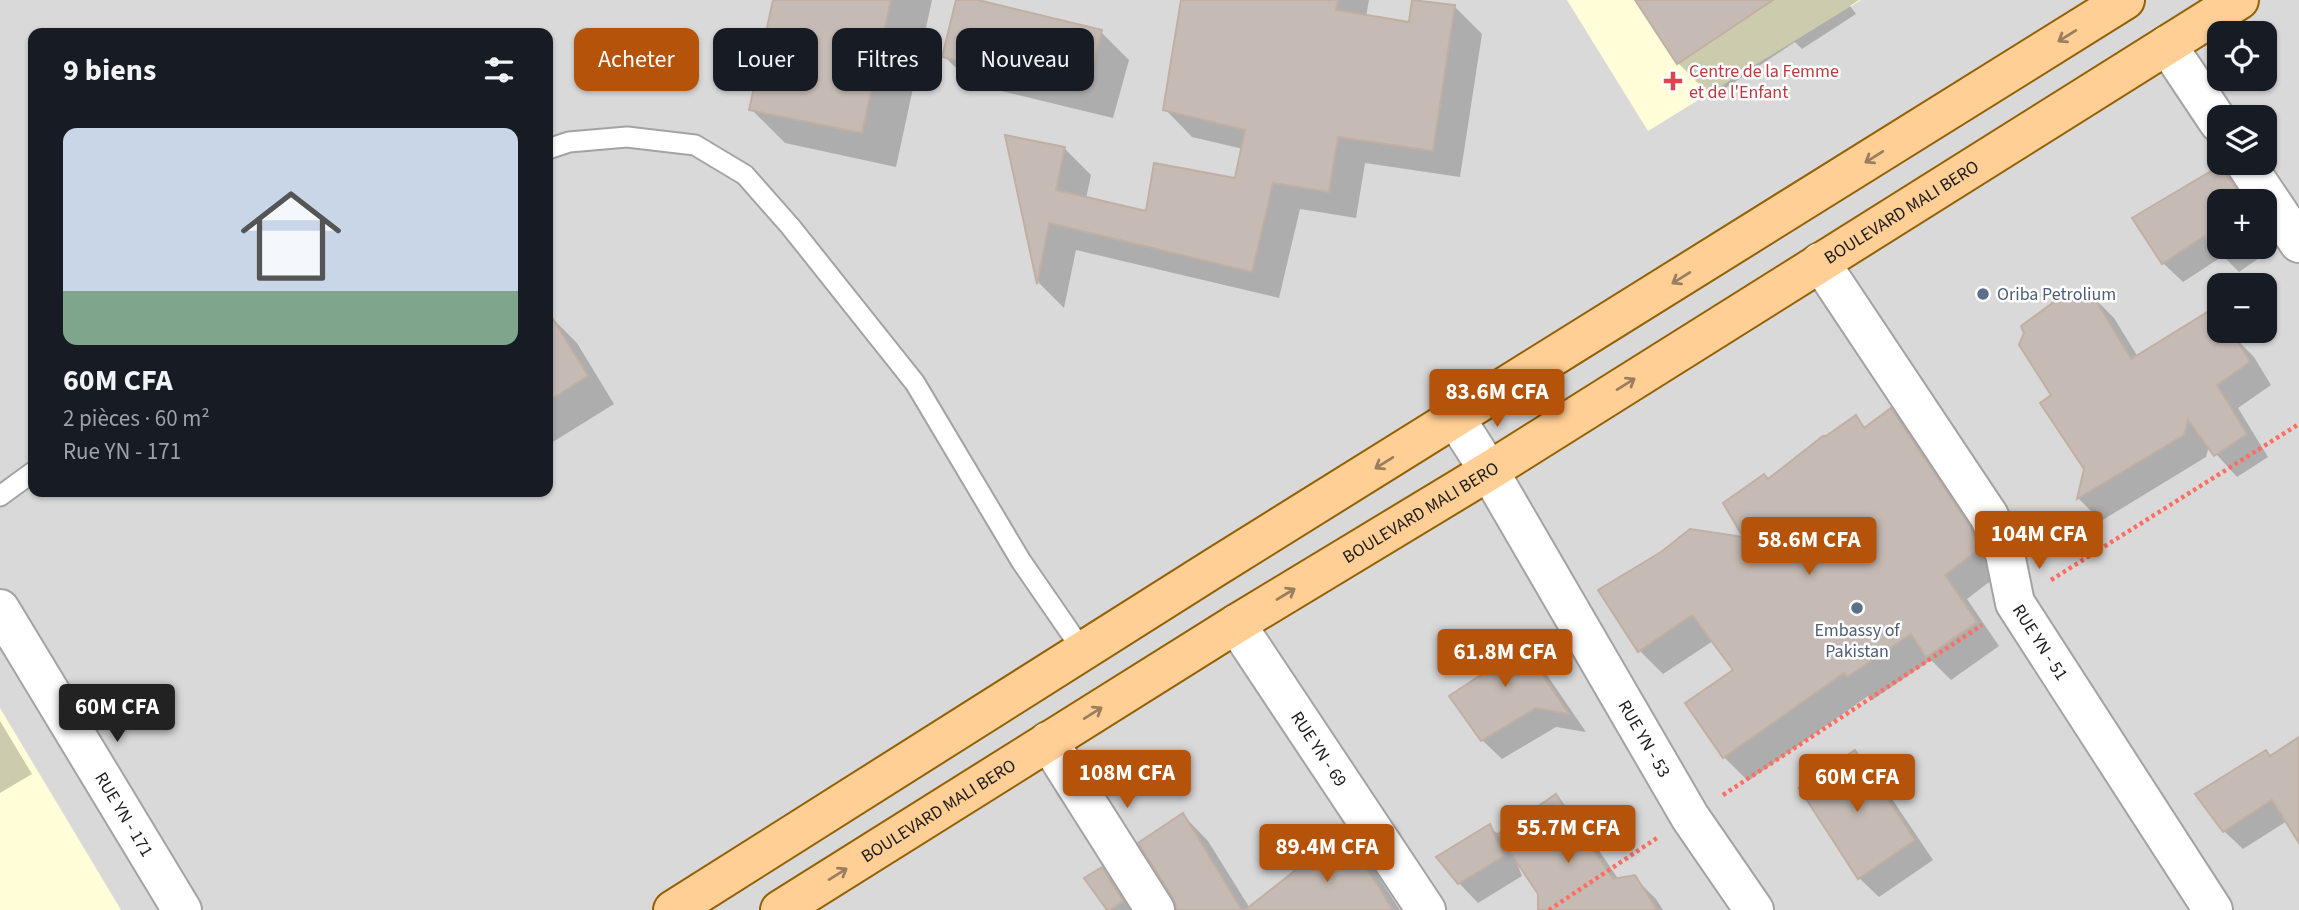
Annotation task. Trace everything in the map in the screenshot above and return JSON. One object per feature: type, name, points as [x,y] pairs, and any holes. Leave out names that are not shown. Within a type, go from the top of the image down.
[{"type":"main road","points":[[673,910],[2124,0]]},
{"type":"main road","name":"BOULEVARD MALI BERO","points":[[780,910],[1236,624],[1489,471],[2238,0]]},
{"type":"street","points":[[2167,45],[2207,105]]},
{"type":"street","points":[[2253,175],[2299,243]]},
{"type":"street","name":"RUE YN - 51","points":[[1820,262],[1989,516],[2005,554],[2015,603],[2213,910]]},
{"type":"street","name":"RUE YN - 53","points":[[1455,419],[1489,471],[1690,817],[1754,910]]},
{"type":"street","name":"RUE YN - 171","points":[[0,609],[182,910]]},
{"type":"street","name":"RUE YN - 69","points":[[1236,624],[1426,910]]},
{"type":"street","points":[[1048,741],[1155,910]]},
{"type":"lane","points":[[553,147],[569,142],[627,138],[695,145],[745,175],[790,226],[915,383],[1021,561],[1083,651]]},
{"type":"lane","points":[[0,496],[28,476]]},
{"type":"path","points":[[1549,910],[2015,603],[2299,424]]},
{"type":"shaded area","points":[[0,0],[2299,0],[2299,910],[0,910]]},
{"type":"shaded area","name":"Centre de la Femme et de l'Enfant","points":[[1567,0],[1861,0],[1648,131]]},
{"type":"shaded area","points":[[0,708],[121,910],[0,910]]},
{"type":"building","points":[[773,0],[891,0],[885,28],[832,28],[832,91],[871,91],[862,133],[749,110],[753,91],[818,91],[818,28],[767,28]]},
{"type":"building","points":[[956,0],[978,0],[1094,28],[956,28],[956,60],[942,57]]},
{"type":"building","points":[[1181,0],[1338,0],[1336,10],[1409,22],[1412,0],[1455,5],[1433,151],[1338,137],[1329,192],[1273,183],[1252,272],[1049,223],[1037,284],[1005,135],[1065,147],[1056,190],[1146,211],[1154,163],[1235,178],[1245,130],[1163,110]]},
{"type":"building","points":[[1635,0],[1773,0],[1677,64]]},
{"type":"building","points":[[1094,28],[1102,30],[1094,60]]},
{"type":"building","points":[[2207,173],[2227,175],[2236,189],[2207,189],[2207,240],[2204,236],[2162,264],[2132,218]]},
{"type":"building","points":[[2092,294],[2131,359],[2207,312],[2207,343],[2239,343],[2250,362],[2217,385],[2247,434],[2214,456],[2188,420],[2184,435],[2077,499],[2084,469],[2040,403],[2051,395],[2019,345],[2024,333],[2021,326],[2058,299]]},
{"type":"building","points":[[553,319],[588,376],[553,398]]},
{"type":"building","points":[[1891,408],[1970,526],[1979,549],[1945,575],[1977,622],[1926,657],[1911,634],[1847,677],[1844,673],[1723,758],[1685,703],[1733,670],[1692,615],[1638,652],[1598,590],[1661,552],[1690,529],[1743,537],[1723,503],[1764,474],[1768,479],[1823,436],[1856,415],[1864,428]]},
{"type":"building","points":[[1513,631],[1569,714],[1536,708],[1481,741],[1449,696],[1493,667],[1480,651]]},
{"type":"building","points":[[2299,737],[2299,843],[2272,800],[2223,832],[2195,794],[2266,750],[2270,756]]},
{"type":"building","points":[[1855,750],[1915,840],[1858,879],[1799,788]]},
{"type":"building","points":[[1556,794],[1613,879],[1635,875],[1657,910],[1538,910],[1538,894],[1498,834]]},
{"type":"building","points":[[1183,813],[1242,910],[1177,910],[1173,898],[1138,843]]},
{"type":"building","points":[[1490,824],[1504,856],[1458,884],[1436,857]]},
{"type":"building","points":[[1344,832],[1393,910],[1245,910]]},
{"type":"building","points":[[1102,867],[1123,901],[1111,910],[1107,910],[1084,878]]},
{"type":"place","name":"Centre de la Femme et de l'Enfant","points":[[1673,81]]},
{"type":"place","name":"Oriba Petrolium","points":[[1983,294]]},
{"type":"place","name":"Embassy of Pakistan","points":[[1857,608]]}]
